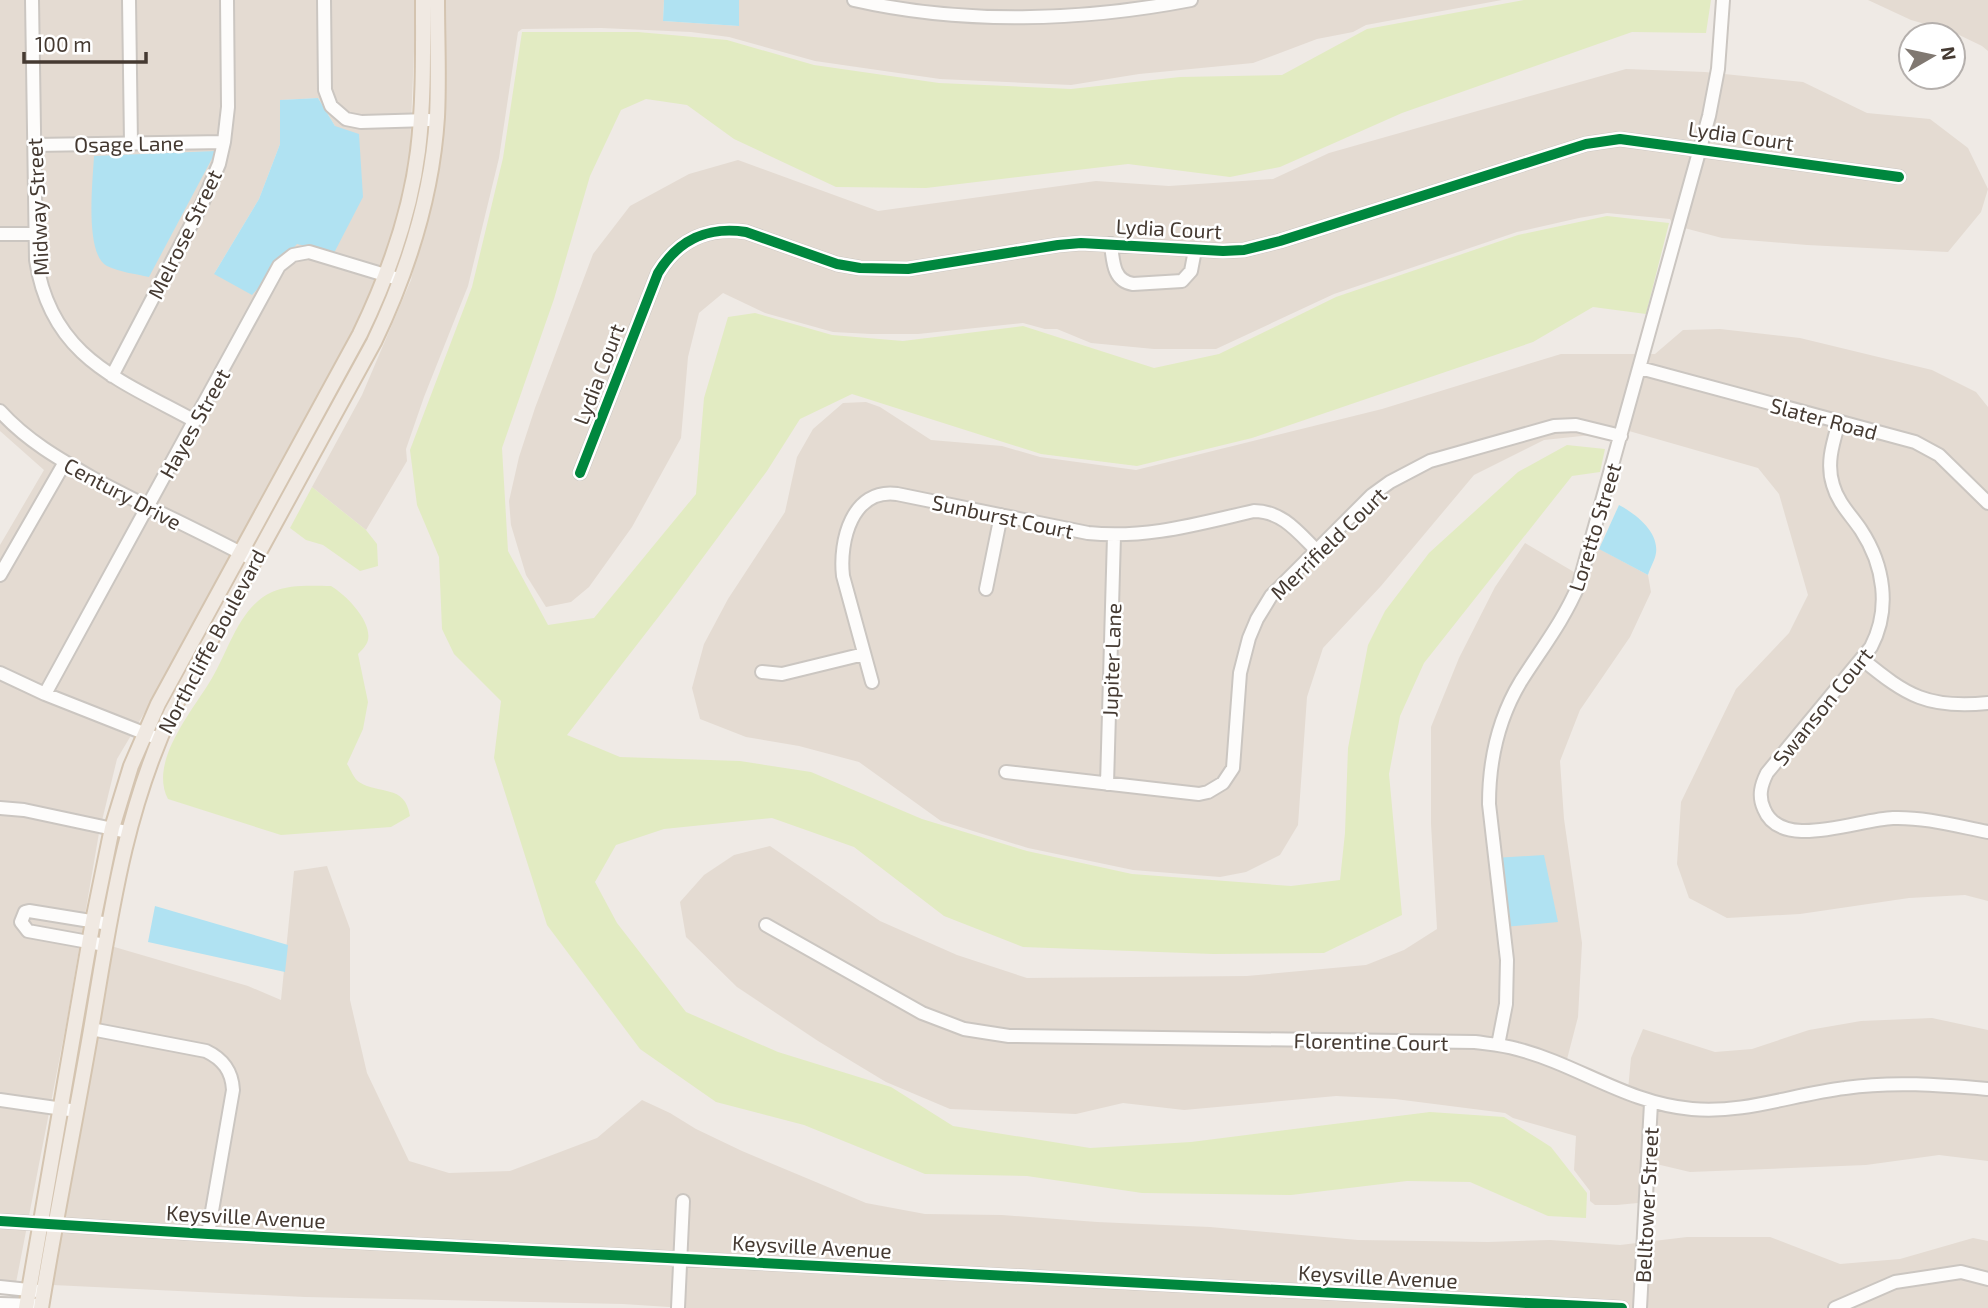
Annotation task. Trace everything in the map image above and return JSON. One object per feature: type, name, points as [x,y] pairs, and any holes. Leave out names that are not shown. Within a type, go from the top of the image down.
[{"type":"main road","name":"Northcliffe Boulevard","points":[[35,1301],[41,1222],[89,942],[112,828],[144,733],[360,334],[387,275],[412,186],[420,119],[423,0]]},
{"type":"main road","name":"Northcliffe Boulevard","points":[[35,1301],[57,1225],[127,832],[159,739],[374,342],[401,281],[428,189],[437,120],[437,0]]},
{"type":"street","name":"Midway Street","points":[[32,0],[35,234],[39,277],[53,316],[79,351],[112,376],[195,421]]},
{"type":"street","points":[[129,0],[131,144]]},
{"type":"street","name":"Melrose Street","points":[[112,376],[215,175],[224,142],[228,107],[227,0]]},
{"type":"street","points":[[324,0],[325,90],[331,106],[339,114],[353,121],[437,120]]},
{"type":"street","points":[[854,0],[956,14],[1042,16],[1128,10],[1191,0]]},
{"type":"street","name":"Loretto Street","points":[[1497,1045],[1508,981],[1489,804],[1496,740],[1521,682],[1562,622],[1579,584],[1701,149],[1718,69],[1723,0]]},
{"type":"street","name":"Lydia Court","points":[[580,473],[658,273],[674,251],[695,237],[719,230],[746,232],[837,264],[884,270],[929,266],[1058,245],[1111,244],[1223,251],[1263,246],[1586,144],[1628,139],[1899,177]]},
{"type":"street","name":"Osage Lane","points":[[34,145],[224,142]]},
{"type":"street","points":[[0,234],[35,234]]},
{"type":"street","points":[[1111,244],[1117,274],[1126,283],[1133,284],[1182,281],[1192,271],[1195,250]]},
{"type":"street","name":"Hayes Street","points":[[45,694],[274,274],[286,260],[302,253],[318,254],[401,281]]},
{"type":"street","name":"Slater Road","points":[[1640,368],[1927,448],[1949,464],[1988,503]]},
{"type":"street","name":"Century Drive","points":[[0,411],[31,440],[65,462],[147,508],[254,560]]},
{"type":"street","name":"Swanson Court","points":[[1839,422],[1830,461],[1833,485],[1837,497],[1859,527],[1873,554],[1884,597],[1881,624],[1876,638],[1862,659],[1767,773],[1760,799],[1767,815],[1777,826],[1794,832],[1894,817],[1928,820],[1988,832]]},
{"type":"street","name":"Merrifield Court","points":[[1006,772],[1199,794],[1216,789],[1223,783],[1236,760],[1240,673],[1249,638],[1271,596],[1372,495],[1390,482],[1430,461],[1554,426],[1576,425],[1621,436]]},
{"type":"street","points":[[0,575],[65,462]]},
{"type":"street","name":"Sunburst Court","points":[[872,682],[843,576],[842,563],[845,537],[856,510],[875,495],[891,493],[1114,536],[1156,533],[1263,511],[1284,519],[1317,551]]},
{"type":"street","points":[[986,589],[1000,515]]},
{"type":"street","name":"Jupiter Lane","points":[[1107,784],[1114,536]]},
{"type":"street","points":[[762,672],[792,673],[864,654]]},
{"type":"street","points":[[1862,659],[1895,685],[1923,699],[1952,705],[1988,703]]},
{"type":"street","points":[[0,673],[45,694],[159,739]]},
{"type":"street","points":[[0,808],[24,810],[127,832]]},
{"type":"street","points":[[105,945],[28,931],[21,922],[21,917],[29,911],[109,924]]},
{"type":"street","name":"Florentine Court","points":[[766,925],[922,1013],[964,1028],[1009,1036],[1475,1042],[1539,1056],[1651,1102],[1696,1110],[1720,1110],[1867,1085],[1920,1084],[1988,1089]]},
{"type":"street","points":[[91,1029],[206,1051],[226,1066],[233,1090],[208,1234]]},
{"type":"street","points":[[0,1100],[77,1111]]},
{"type":"street","name":"Belltower Street","points":[[1640,1308],[1651,1102]]},
{"type":"street","points":[[678,1308],[683,1201]]},
{"type":"street","name":"Keysville Avenue","points":[[0,1220],[208,1234],[1622,1308]]},
{"type":"street","points":[[1835,1308],[1895,1282],[1961,1272],[1988,1279]]},
{"type":"street","points":[[0,1287],[35,1301]]},
{"type":"street","points":[[0,1304],[35,1301]]},
{"type":"shaded area","points":[[0,0],[416,0],[409,174],[395,231],[363,312],[310,416],[193,631],[117,759],[99,833],[66,1025],[15,1288],[0,1286],[0,545],[44,470],[0,431]],"holes":[[[318,98],[335,126],[214,274],[259,199],[280,144],[281,100]]]},
{"type":"shaded area","points":[[444,0],[664,0],[663,21],[739,26],[739,0],[1502,0],[1366,25],[1353,32],[1317,39],[1253,63],[1139,74],[1071,85],[940,79],[815,61],[729,37],[691,32],[601,28],[522,29],[518,32],[499,158],[468,286],[424,397],[406,449],[407,461],[366,530],[312,487],[362,395],[411,280],[440,150],[446,110]]},
{"type":"shaded area","points":[[1868,0],[1988,0],[1988,51],[1967,39],[1967,21],[1911,20]]},
{"type":"shaded area","points":[[1626,69],[1705,72],[1803,82],[1867,113],[1930,119],[1968,148],[1988,189],[1981,212],[1948,252],[1722,238],[1673,225],[1670,219],[1607,213],[1579,218],[1517,232],[1334,294],[1216,349],[1154,349],[1091,343],[1057,329],[1023,323],[918,334],[833,332],[765,313],[723,293],[699,313],[688,357],[681,438],[632,527],[589,587],[571,602],[546,607],[526,575],[511,525],[509,501],[519,457],[535,408],[593,254],[630,206],[689,174],[738,160],[878,211],[1096,181],[1169,186],[1273,179],[1329,153]]},
{"type":"shaded area","points":[[1720,329],[1800,338],[1932,370],[1976,392],[1988,407],[1988,901],[1965,895],[1909,898],[1800,914],[1727,918],[1689,898],[1677,864],[1681,802],[1736,689],[1789,633],[1808,595],[1779,494],[1758,468],[1629,431],[1544,440],[1474,475],[1381,586],[1323,648],[1307,697],[1298,825],[1280,855],[1246,872],[1220,877],[1133,870],[1028,848],[941,821],[859,762],[799,746],[746,737],[700,719],[692,688],[704,644],[728,599],[785,512],[797,457],[813,429],[843,403],[866,402],[880,407],[931,440],[1002,446],[1040,457],[1136,470],[1382,409],[1561,354],[1655,354],[1683,330]]},
{"type":"shaded area","points":[[1525,543],[1579,575],[1594,546],[1648,575],[1651,592],[1630,637],[1580,710],[1560,761],[1564,819],[1582,943],[1578,1017],[1566,1063],[1628,1090],[1631,1058],[1643,1029],[1715,1052],[1752,1049],[1809,1030],[1861,1021],[1932,1018],[1988,1030],[1988,1161],[1939,1155],[1866,1165],[1690,1172],[1652,1163],[1648,1202],[1595,1205],[1590,1201],[1590,1191],[1574,1170],[1576,1136],[1513,1118],[1505,1113],[1395,1099],[1336,1096],[1184,1110],[1123,1103],[1076,1114],[950,1109],[886,1082],[818,1041],[737,987],[686,937],[680,902],[704,875],[734,855],[770,846],[880,921],[957,955],[1027,978],[1247,976],[1366,965],[1404,950],[1437,929],[1431,824],[1431,727],[1459,658],[1495,587]]},
{"type":"shaded area","points":[[327,866],[350,929],[350,1000],[367,1073],[409,1161],[449,1173],[510,1171],[597,1138],[642,1100],[742,1151],[866,1203],[925,1214],[1002,1215],[1210,1227],[1358,1240],[1550,1240],[1620,1245],[1687,1237],[1770,1237],[1840,1264],[1900,1259],[1973,1238],[1988,1241],[1988,1308],[684,1308],[623,1304],[305,1297],[53,1285],[111,946],[248,986],[281,1000],[294,871]]},
{"type":"green space","points":[[1524,0],[1711,0],[1706,33],[1632,32],[1402,113],[1280,167],[1230,177],[1128,164],[926,188],[836,187],[734,139],[687,105],[646,99],[621,110],[590,176],[554,299],[502,448],[508,551],[548,625],[594,618],[696,494],[704,398],[728,317],[755,313],[832,335],[903,341],[1023,326],[1154,368],[1219,354],[1336,297],[1518,235],[1607,216],[1669,223],[1646,314],[1593,307],[1533,342],[1252,438],[1137,466],[1041,454],[852,394],[800,419],[767,471],[567,735],[620,757],[740,761],[811,772],[922,819],[1027,851],[1132,874],[1291,886],[1340,880],[1345,833],[1348,748],[1368,645],[1385,611],[1429,553],[1518,472],[1567,445],[1605,449],[1600,472],[1572,476],[1424,663],[1400,716],[1389,774],[1402,915],[1324,953],[1213,954],[1023,947],[944,916],[854,847],[772,818],[664,829],[616,845],[595,882],[617,923],[686,1012],[778,1052],[891,1087],[953,1126],[1090,1148],[1191,1142],[1430,1112],[1504,1117],[1551,1147],[1587,1193],[1586,1218],[1548,1216],[1470,1182],[1407,1181],[1291,1195],[1142,1193],[1027,1176],[925,1174],[804,1125],[716,1102],[640,1049],[547,925],[494,758],[501,701],[454,654],[442,629],[439,557],[417,505],[410,450],[472,287],[503,158],[522,32],[638,32],[727,40],[814,65],[939,83],[1071,89],[1180,77],[1282,75],[1367,29]]},
{"type":"green space","points":[[312,487],[366,530],[377,544],[378,566],[360,571],[323,545],[306,540],[290,528]]},
{"type":"green space","points":[[331,586],[357,609],[368,633],[367,644],[358,654],[368,702],[363,729],[347,764],[359,782],[403,799],[410,816],[391,827],[281,835],[168,799],[163,776],[171,746],[250,608],[279,589]]},
{"type":"water","points":[[664,0],[739,0],[739,26],[663,21]]},
{"type":"water","points":[[318,98],[335,126],[359,134],[363,197],[334,253],[297,244],[252,295],[214,274],[259,199],[280,144],[280,100]]},
{"type":"water","points":[[216,151],[149,277],[112,268],[100,259],[95,247],[92,215],[94,156]]},
{"type":"water","points":[[1619,505],[1645,524],[1654,538],[1656,553],[1648,575],[1599,549]]},
{"type":"water","points":[[1544,855],[1558,922],[1504,927],[1494,858]]},
{"type":"water","points":[[155,906],[288,945],[285,972],[148,942]]},
{"type":"cycle path","points":[[580,473],[658,273],[685,244],[719,231],[746,232],[837,264],[860,268],[908,269],[1081,243],[1244,250],[1586,144],[1620,139],[1899,177]]},
{"type":"cycle path","points":[[0,1221],[1622,1308]]}]
